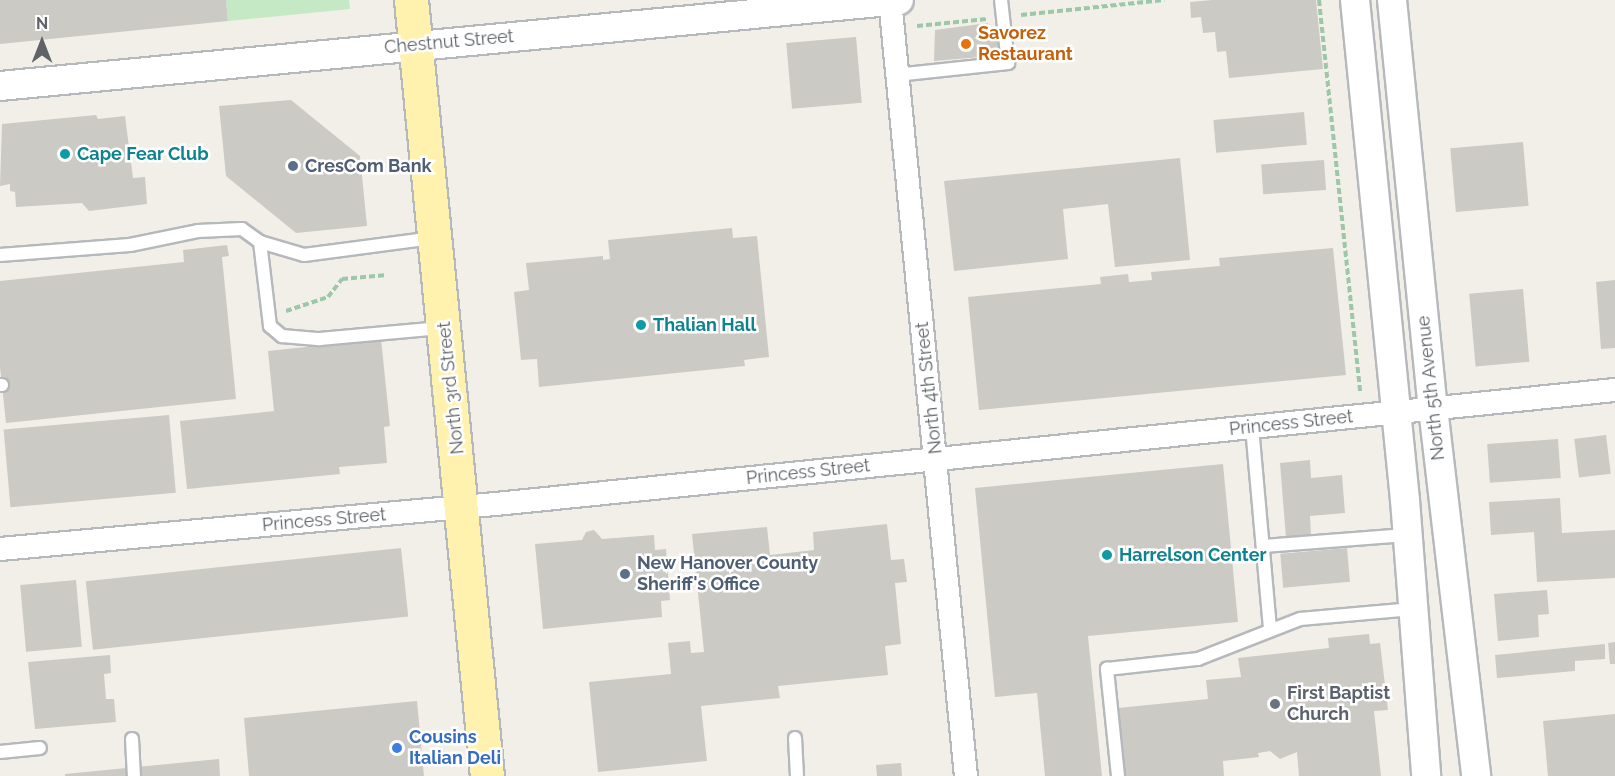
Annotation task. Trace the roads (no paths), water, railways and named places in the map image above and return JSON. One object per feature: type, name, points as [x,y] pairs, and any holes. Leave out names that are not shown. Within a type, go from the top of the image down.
[{"type":"main road","name":"North 3rd Street","points":[[411,0],[436,237],[486,776]]},
{"type":"street","name":"Chestnut Street","points":[[0,86],[416,45],[891,10],[899,0]]},
{"type":"street","name":"North 5th Avenue","points":[[1356,0],[1396,413],[1426,776]]},
{"type":"street","name":"North 5th Avenue","points":[[1392,0],[1433,408],[1476,776]]},
{"type":"street","name":"North 4th Street","points":[[891,10],[936,459],[961,776]]},
{"type":"street","name":"Princess Street","points":[[0,549],[462,507],[1615,390]]},
{"type":"lane","points":[[896,75],[1008,63],[1001,0]]},
{"type":"lane","points":[[0,255],[130,245],[209,231],[242,229],[260,242],[304,255],[436,237]]},
{"type":"lane","points":[[260,242],[270,326],[282,336],[320,339],[444,328]]},
{"type":"lane","points":[[1252,427],[1270,630]]},
{"type":"lane","points":[[1263,546],[1407,535]]},
{"type":"lane","points":[[1118,776],[1107,669],[1198,659],[1300,619],[1413,609]]},
{"type":"lane","points":[[795,738],[797,776]]},
{"type":"lane","points":[[132,739],[134,776]]},
{"type":"lane","points":[[0,752],[40,748]]},
{"type":"place","name":"Savorez Restaurant","points":[[966,44]]},
{"type":"place","name":"Cape Fear Club","points":[[65,154]]},
{"type":"place","name":"CresCom Bank","points":[[293,166]]},
{"type":"place","name":"Thalian Hall","points":[[641,325]]},
{"type":"place","name":"Harrelson Center","points":[[1107,555]]},
{"type":"place","name":"New Hanover County Sheriff's Office","points":[[625,574]]},
{"type":"place","name":"First Baptist Church","points":[[1275,704]]},
{"type":"place","name":"Cousins Italian Deli","points":[[397,748]]}]
